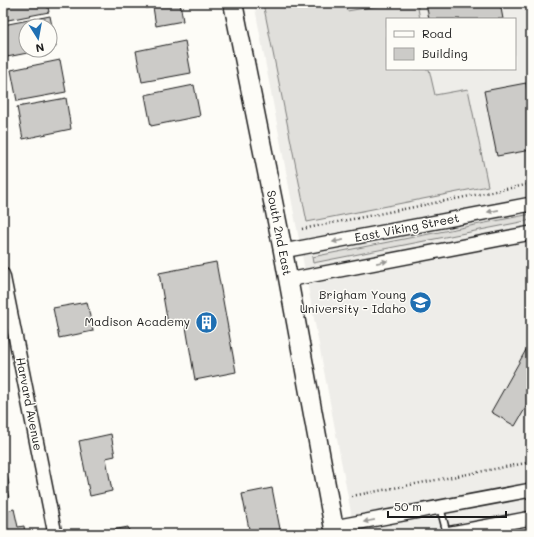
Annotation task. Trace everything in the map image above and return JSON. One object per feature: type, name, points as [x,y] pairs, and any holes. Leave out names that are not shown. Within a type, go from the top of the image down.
[{"type":"main road","name":"South 2nd East","points":[[233,3],[283,251],[335,531]]},
{"type":"street","name":"East Viking Street","points":[[283,251],[531,204]]},
{"type":"street","points":[[288,280],[531,233]]},
{"type":"street","name":"Harvard Avenue","points":[[3,275],[7,318],[55,534]]},
{"type":"street","points":[[335,531],[440,507],[531,490]]},
{"type":"street","points":[[446,534],[531,518]]},
{"type":"lane","points":[[440,507],[446,534]]},
{"type":"path","points":[[302,229],[531,184]]},
{"type":"path","points":[[352,496],[531,462]]},
{"type":"shaded area","name":"Brigham Young University - Idaho","points":[[254,3],[531,3],[531,534],[355,534]]},
{"type":"shaded area","points":[[263,3],[345,3],[347,11],[395,3],[417,3],[420,18],[386,18],[386,70],[429,70],[435,95],[468,89],[488,186],[307,222]]},
{"type":"shaded area","points":[[531,214],[531,220],[313,263],[312,257]]},
{"type":"building","points":[[3,3],[47,3],[49,12],[3,21]]},
{"type":"building","points":[[145,3],[180,3],[183,21],[156,26],[153,7],[146,8]]},
{"type":"building","points":[[426,3],[500,3],[503,18],[429,18]]},
{"type":"building","points":[[50,16],[50,18],[40,18]]},
{"type":"building","points":[[18,22],[18,55],[7,57],[3,36],[3,25]]},
{"type":"building","points":[[185,41],[191,73],[142,82],[136,51]]},
{"type":"building","points":[[60,60],[66,92],[17,101],[11,70]]},
{"type":"building","points":[[526,83],[531,107],[531,150],[497,156],[484,91]]},
{"type":"building","points":[[194,85],[200,116],[151,126],[145,95]]},
{"type":"building","points":[[66,98],[71,129],[23,139],[17,107]]},
{"type":"building","name":"Madison Academy","points":[[216,262],[236,372],[195,380],[185,321],[168,324],[159,273]]},
{"type":"building","points":[[87,302],[93,331],[59,338],[53,308]]},
{"type":"building","points":[[531,341],[531,403],[529,402],[515,426],[491,412]]},
{"type":"building","points":[[111,434],[115,456],[106,458],[112,491],[90,496],[79,441]]},
{"type":"building","points":[[3,465],[5,465],[9,484],[6,485],[9,498],[3,500]]},
{"type":"building","points":[[272,488],[281,534],[250,534],[242,494]]},
{"type":"building","points":[[14,509],[18,527],[24,526],[25,534],[3,534],[3,512]]},
{"type":"building","points":[[128,527],[130,534],[109,534],[108,531]]},
{"type":"place","name":"Brigham Young University - Idaho","points":[[421,302]]},
{"type":"place","name":"Madison Academy","points":[[206,322]]}]
